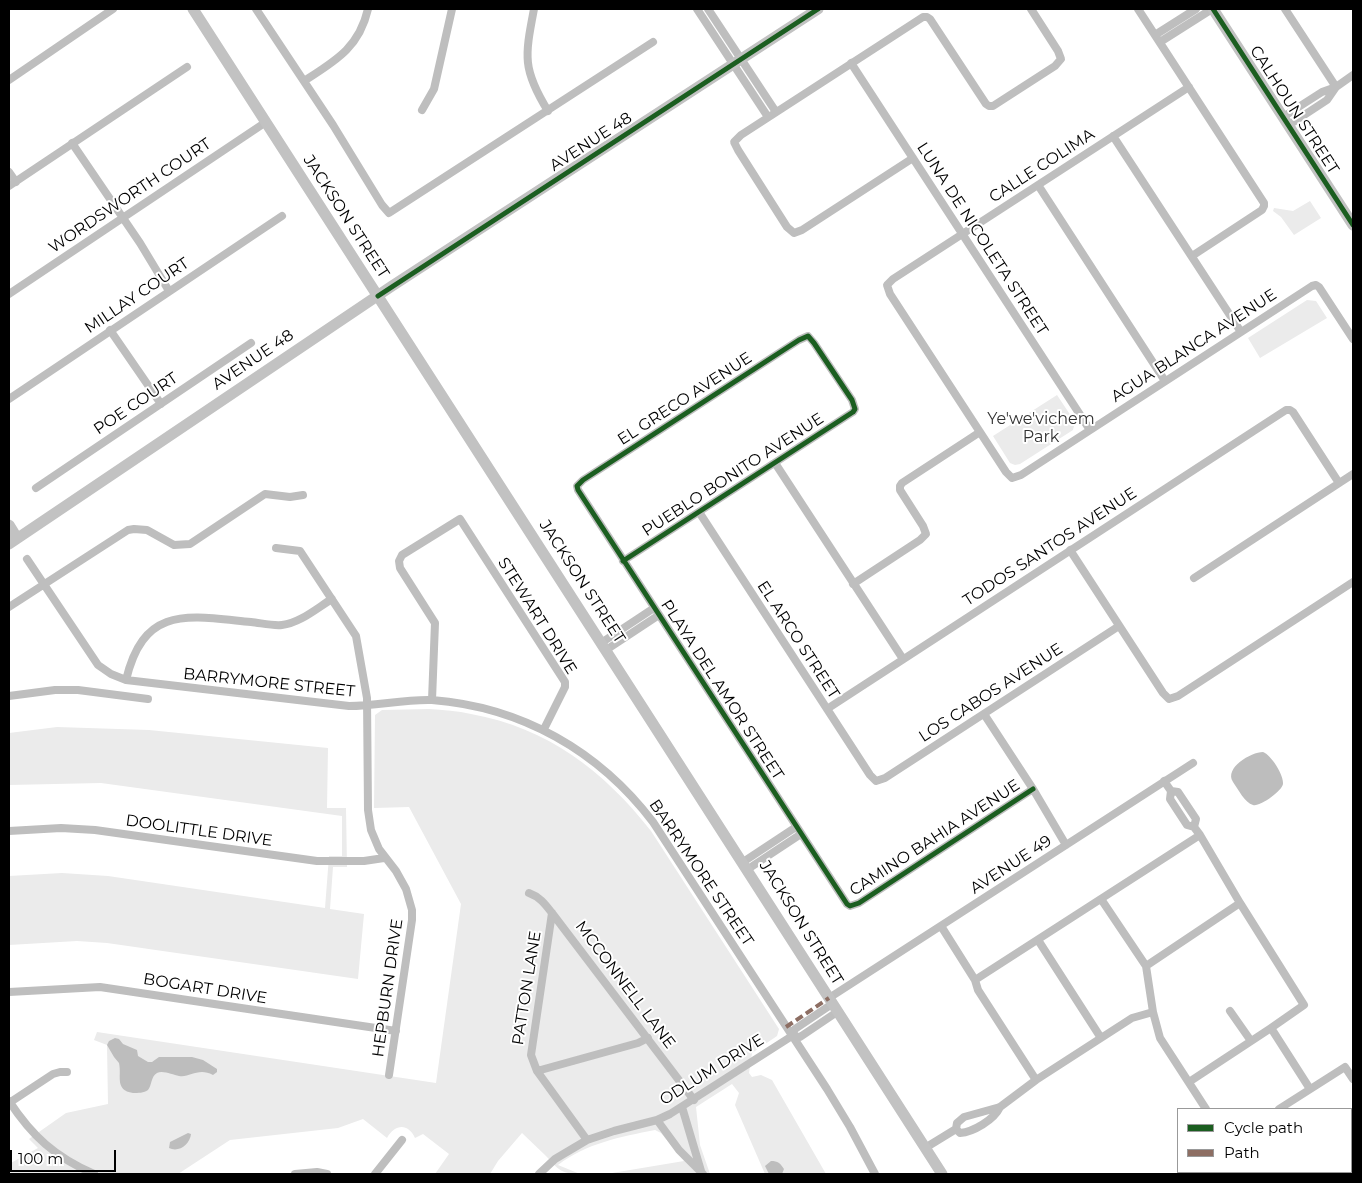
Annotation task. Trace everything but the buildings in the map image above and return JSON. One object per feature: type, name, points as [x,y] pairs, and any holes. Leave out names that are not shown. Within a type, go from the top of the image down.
[{"type":"main road","name":"JACKSON STREET","points":[[193,9],[942,1174]]},
{"type":"main road","name":"AVENUE 48","points":[[13,541],[378,296],[818,9]]},
{"type":"main road","name":"CALHOUN STREET","points":[[1212,9],[1353,224]]},
{"type":"main road","points":[[9,526],[13,541]]},
{"type":"street","points":[[9,80],[113,9]]},
{"type":"street","points":[[256,9],[382,205],[389,212],[653,42]]},
{"type":"street","points":[[304,82],[346,52],[358,38],[368,9]]},
{"type":"street","points":[[422,110],[434,89],[452,9]]},
{"type":"street","points":[[534,9],[527,63],[530,78],[548,111]]},
{"type":"street","points":[[697,9],[776,112]]},
{"type":"street","points":[[708,9],[768,117]]},
{"type":"street","points":[[913,158],[802,230],[794,233],[790,231],[782,219],[734,142],[736,138],[768,117],[918,20],[926,17],[933,23],[983,100],[989,106],[993,106],[1059,63],[1061,59],[1058,51],[1031,9]]},
{"type":"street","points":[[1138,9],[1261,198],[1264,206],[1258,213],[1192,256]]},
{"type":"street","points":[[1156,35],[1196,9]]},
{"type":"street","points":[[1160,42],[1212,9]]},
{"type":"street","points":[[1296,9],[1287,11],[1336,87]]},
{"type":"street","name":"LUNA DE NICOLETA STREET","points":[[851,63],[1090,430]]},
{"type":"street","points":[[9,172],[12,184],[187,67]]},
{"type":"street","points":[[1286,121],[1322,92],[1336,87],[1353,75]]},
{"type":"street","name":"CALLE COLIMA","points":[[980,432],[890,294],[887,285],[893,279],[1189,87]]},
{"type":"street","name":"WORDSWORTH COURT","points":[[9,294],[266,122]]},
{"type":"street","points":[[1114,136],[1241,332]]},
{"type":"street","points":[[72,144],[123,217],[169,291]]},
{"type":"street","points":[[1038,185],[1165,381]]},
{"type":"street","name":"MILLAY COURT","points":[[9,400],[110,330],[282,216]]},
{"type":"street","name":"AGUA BLANCA AVENUE","points":[[980,432],[1006,472],[1012,478],[1021,475],[1308,288],[1316,285],[1353,339]]},
{"type":"street","points":[[110,330],[161,404]]},
{"type":"street","name":"PUEBLO BONITO AVENUE","points":[[623,561],[853,412],[855,409],[852,400],[808,336]]},
{"type":"street","name":"EL GRECO AVENUE","points":[[577,486],[592,474],[808,336]]},
{"type":"street","name":"POE COURT","points":[[36,488],[251,343]]},
{"type":"street","name":"TODOS SANTOS AVENUE","points":[[827,709],[1281,413],[1290,410],[1296,416],[1339,483]]},
{"type":"street","points":[[853,584],[920,540],[926,534],[900,490],[902,483],[980,432]]},
{"type":"street","points":[[775,463],[903,659]]},
{"type":"street","points":[[1194,578],[1353,474]]},
{"type":"street","name":"PLAYA DEL AMOR STREET","points":[[577,486],[580,495],[656,612],[844,900],[850,906]]},
{"type":"street","points":[[9,607],[128,530],[134,528],[147,530],[166,542],[182,546],[198,540],[265,494],[290,498],[303,495]]},
{"type":"street","name":"EL ARCO STREET","points":[[699,512],[870,775],[876,781]]},
{"type":"street","name":"STEWART DRIVE","points":[[432,700],[435,623],[400,568],[399,561],[402,555],[460,519],[565,682],[565,687],[544,730]]},
{"type":"street","name":"HEPBURN DRIVE","points":[[276,548],[300,551],[356,636],[368,706],[369,820],[374,839],[384,858],[401,879],[412,910],[390,1076]]},
{"type":"street","points":[[1070,550],[1163,693],[1169,699],[1178,696],[1353,582]]},
{"type":"street","name":"BARRYMORE STREET","points":[[27,559],[98,665],[111,674],[126,680],[349,706],[368,706],[404,700],[432,700],[459,703],[502,712],[544,730],[574,747],[600,766],[631,794],[646,812],[850,1127],[875,1174]]},
{"type":"street","points":[[126,680],[133,656],[139,645],[152,631],[162,624],[193,616],[281,625],[303,617],[332,599]]},
{"type":"street","points":[[604,646],[656,612]]},
{"type":"street","name":"LOS CABOS AVENUE","points":[[876,781],[885,778],[1119,626]]},
{"type":"street","points":[[9,696],[55,690],[78,690],[148,699]]},
{"type":"street","points":[[984,714],[1066,845]]},
{"type":"street","name":"AVENUE 49","points":[[833,1005],[844,990],[1193,764]]},
{"type":"street","points":[[1164,781],[1171,792],[1170,799],[1187,825],[1194,827],[1200,836],[1304,1005],[1189,1082]]},
{"type":"street","name":"CAMINO BAHIA AVENUE","points":[[850,906],[858,903],[1033,790]]},
{"type":"street","points":[[1171,792],[1178,792],[1196,819],[1194,827]]},
{"type":"street","points":[[1179,813],[1188,808]]},
{"type":"street","name":"DOOLITTLE DRIVE","points":[[9,831],[61,828],[95,830],[322,862],[364,861],[384,858]]},
{"type":"street","points":[[745,865],[799,831]]},
{"type":"street","points":[[976,980],[1200,836]]},
{"type":"street","name":"MCCONNELL LANE","points":[[528,894],[536,896],[552,913],[694,1100]]},
{"type":"street","points":[[1101,899],[1146,966],[1153,1012],[1160,1038],[1205,1108]]},
{"type":"street","points":[[1146,966],[1240,903]]},
{"type":"street","name":"PATTON LANE","points":[[552,913],[531,1055],[537,1070],[587,1140]]},
{"type":"street","points":[[941,926],[976,980],[978,990],[1036,1080]]},
{"type":"street","points":[[1038,940],[1101,1038]]},
{"type":"street","name":"BOGART DRIVE","points":[[9,992],[100,987],[396,1031]]},
{"type":"street","name":"ODLUM DRIVE","points":[[792,1036],[800,1037],[813,1028],[833,1005]]},
{"type":"street","name":"ODLUM DRIVE","points":[[539,1174],[555,1159],[587,1140],[614,1130],[657,1120],[682,1107],[792,1036],[795,1029],[833,1005]]},
{"type":"street","points":[[1230,1011],[1251,1041]]},
{"type":"street","points":[[926,1148],[956,1129],[957,1123],[964,1118],[1000,1107],[1036,1080],[1132,1018],[1153,1012]]},
{"type":"street","points":[[808,1020],[813,1028]]},
{"type":"street","points":[[1271,1028],[1310,1089]]},
{"type":"street","points":[[537,1070],[638,1043],[648,1038]]},
{"type":"street","points":[[1281,1108],[1345,1067],[1353,1079]]},
{"type":"street","points":[[67,1072],[54,1074],[9,1102],[39,1140],[64,1159],[94,1174]]},
{"type":"street","points":[[682,1107],[702,1174]]},
{"type":"street","points":[[956,1129],[960,1132],[965,1132],[979,1125],[997,1114],[1000,1107]]},
{"type":"street","points":[[973,1115],[979,1125]]},
{"type":"street","points":[[657,1120],[679,1150],[702,1174]]},
{"type":"street","points":[[375,1174],[402,1140]]},
{"type":"street","points":[[295,1174],[316,1172],[327,1174]]},
{"type":"green space","points":[[1310,201],[1321,218],[1294,235],[1281,217],[1273,211],[1274,208],[1293,211]]},
{"type":"green space","points":[[1307,300],[1316,301],[1327,318],[1260,358],[1248,338]]},
{"type":"green space","name":"Ye'we'vichem Park","points":[[1057,395],[1075,422],[1073,430],[1020,464],[1010,463],[993,436]]},
{"type":"green space","points":[[429,709],[461,712],[499,721],[549,741],[594,771],[633,809],[651,831],[779,1029],[777,1036],[752,1053],[749,1073],[752,1077],[761,1075],[772,1080],[826,1174],[765,1174],[735,1105],[739,1093],[732,1084],[696,1107],[700,1145],[710,1174],[606,1174],[684,1161],[661,1133],[655,1130],[617,1138],[592,1146],[569,1157],[558,1165],[580,1174],[560,1170],[522,1133],[498,1161],[490,1174],[435,1174],[449,1154],[423,1134],[415,1138],[409,1130],[401,1127],[390,1133],[387,1138],[363,1119],[338,1128],[230,1140],[178,1174],[9,1174],[9,1164],[38,1148],[29,1139],[66,1113],[108,1104],[107,1045],[94,1040],[97,1032],[436,1083],[461,904],[409,807],[374,808],[375,715],[382,710]]},
{"type":"green space","points":[[57,727],[149,730],[328,748],[327,808],[346,808],[347,867],[333,867],[330,909],[364,914],[358,979],[107,943],[77,941],[9,945],[9,876],[62,873],[108,876],[325,908],[329,856],[342,856],[342,816],[101,783],[9,785],[9,733]]},
{"type":"shaded area","points":[[1263,752],[1270,757],[1276,766],[1283,784],[1279,791],[1270,798],[1260,804],[1253,805],[1244,799],[1233,782],[1231,777],[1232,771],[1235,766],[1246,758]]},
{"type":"shaded area","points":[[115,1038],[137,1050],[138,1056],[148,1062],[152,1062],[159,1057],[192,1057],[203,1060],[217,1069],[217,1072],[213,1075],[199,1072],[179,1076],[159,1072],[154,1076],[148,1090],[141,1093],[127,1091],[121,1086],[119,1063],[107,1045],[109,1041]]},
{"type":"shaded area","points":[[188,1133],[191,1134],[189,1141],[183,1147],[177,1149],[169,1148],[170,1142]]},
{"type":"shaded area","points":[[771,1161],[781,1165],[784,1169],[782,1174],[769,1174],[765,1166]]},
{"type":"marked path","points":[[786,1027],[829,998]]},
{"type":"cycle path","points":[[378,296],[818,9]]},
{"type":"cycle path","points":[[1213,9],[1353,225]]},
{"type":"cycle path","points":[[623,561],[853,412],[855,409],[852,400],[808,336],[583,480],[577,486],[578,490],[847,904],[850,906],[859,903],[1033,789]]}]
